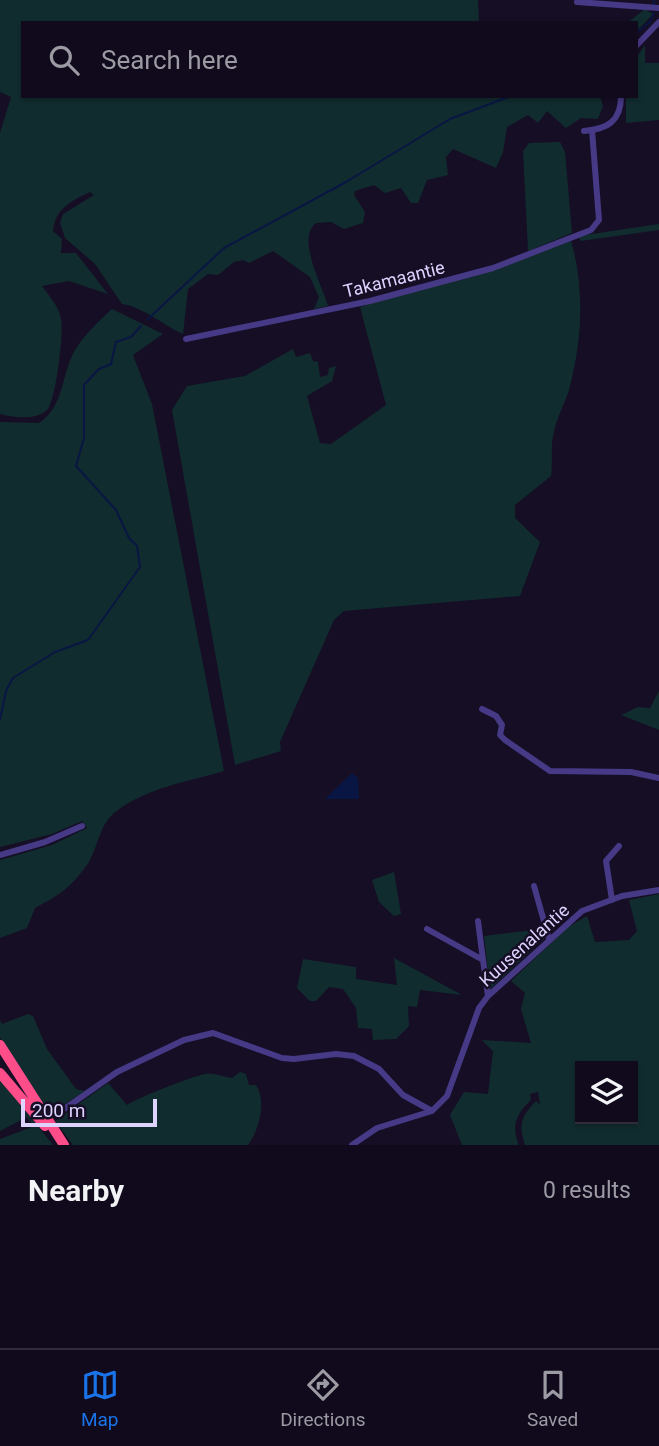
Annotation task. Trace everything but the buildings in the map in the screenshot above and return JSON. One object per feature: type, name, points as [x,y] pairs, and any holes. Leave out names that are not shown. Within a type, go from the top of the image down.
[{"type":"highway","points":[[0,1045],[63,1145]]},
{"type":"highway","points":[[0,1059],[63,1145]]},
{"type":"highway","points":[[0,1073],[63,1145]]},
{"type":"street","points":[[577,2],[659,8]]},
{"type":"street","points":[[638,44],[659,22]]},
{"type":"street","name":"Takamaantie","points":[[186,339],[370,301],[493,268],[591,230],[599,220],[588,130],[616,119],[621,111],[621,98]]},
{"type":"street","points":[[482,709],[495,716],[502,725],[500,735],[505,740],[550,771],[631,772],[659,778]]},
{"type":"street","points":[[0,853],[29,848],[82,826]]},
{"type":"street","points":[[612,900],[606,861],[620,846]]},
{"type":"street","points":[[534,886],[549,939]]},
{"type":"street","name":"Kuusenalantie","points":[[432,1111],[447,1096],[479,1008],[488,996],[582,911],[612,900],[659,890]]},
{"type":"street","points":[[478,921],[488,996]]},
{"type":"street","points":[[427,929],[483,960]]},
{"type":"street","points":[[60,1112],[117,1072],[184,1040],[213,1033],[282,1058],[336,1054],[354,1056],[379,1069],[403,1095],[432,1111]]},
{"type":"street","points":[[352,1145],[377,1128],[409,1121],[432,1111]]},
{"type":"green space","points":[[0,0],[478,0],[479,21],[21,21],[21,98],[601,98],[603,106],[598,119],[581,118],[566,128],[547,111],[538,123],[528,115],[507,127],[503,152],[496,168],[453,149],[446,157],[448,175],[427,180],[418,203],[411,203],[401,188],[385,193],[374,185],[355,191],[354,195],[365,212],[363,223],[344,229],[331,222],[316,223],[311,230],[309,250],[328,306],[314,309],[319,297],[310,277],[273,251],[249,263],[243,260],[234,262],[218,275],[208,274],[188,289],[183,334],[145,312],[122,304],[95,264],[65,238],[60,223],[63,214],[94,195],[90,192],[83,195],[61,211],[53,231],[62,239],[61,253],[76,253],[108,294],[69,281],[42,286],[60,314],[60,351],[56,381],[47,410],[25,417],[0,414],[0,133],[11,97],[0,92]]},
{"type":"green space","points":[[645,9],[653,14],[638,30],[638,21],[630,21]]},
{"type":"green space","points":[[645,45],[645,63],[659,63],[659,120],[626,123],[626,98],[638,98],[638,55]]},
{"type":"green space","points":[[560,142],[565,152],[572,233],[528,251],[523,151],[529,143]]},
{"type":"green space","points":[[659,224],[659,230],[581,241],[578,236]]},
{"type":"green space","points":[[571,241],[580,296],[577,350],[570,386],[553,438],[551,476],[515,505],[515,518],[540,542],[520,596],[344,611],[334,620],[280,742],[281,751],[235,765],[172,410],[187,386],[245,376],[293,349],[296,357],[310,353],[313,361],[318,362],[320,377],[328,375],[329,368],[336,366],[332,381],[307,396],[320,443],[331,444],[386,405],[360,307]]},
{"type":"green space","points":[[112,309],[163,334],[133,355],[152,404],[224,771],[153,792],[126,804],[109,819],[91,859],[75,880],[58,895],[35,908],[27,928],[0,938],[0,860],[52,845],[87,828],[82,821],[52,834],[0,847],[0,422],[39,423],[47,416],[58,399],[75,350]]},
{"type":"green space","points":[[659,691],[659,730],[621,715],[638,707],[650,708]]},
{"type":"green space","points":[[394,872],[401,914],[394,916],[379,902],[372,880]]},
{"type":"green space","points":[[659,894],[659,1145],[525,1145],[522,1121],[536,1101],[540,1105],[538,1092],[530,1094],[531,1100],[516,1121],[515,1132],[519,1145],[462,1145],[450,1115],[464,1092],[488,1094],[493,1051],[482,1040],[531,1043],[521,1009],[525,993],[511,981],[568,927],[587,916],[595,942],[629,940],[637,931],[629,900]]},
{"type":"green space","points":[[542,929],[545,938],[490,989],[484,936]]},
{"type":"green space","points":[[394,958],[462,995],[420,990],[417,1007],[408,1006],[409,1026],[396,1039],[373,1040],[372,1029],[358,1028],[356,1008],[343,989],[329,987],[316,1001],[310,1001],[297,988],[303,959],[356,967],[356,979],[397,985]]},
{"type":"green space","points":[[28,1014],[33,1016],[47,1049],[76,1089],[85,1091],[49,1114],[6,1051],[0,1037],[0,1020],[2,1024]]},
{"type":"green space","points":[[240,1072],[246,1074],[249,1085],[256,1085],[261,1099],[258,1124],[248,1145],[73,1145],[55,1121],[108,1083],[127,1105],[205,1074],[232,1078]]},
{"type":"green space","points":[[0,1079],[53,1145],[0,1145],[0,1139],[32,1127],[32,1124],[27,1117],[0,1131]]},
{"type":"water","points":[[352,773],[358,778],[359,799],[325,799]]},
{"type":"waterway","points":[[638,31],[650,22],[654,13]]},
{"type":"waterway","points":[[148,319],[224,248],[346,182],[450,119],[506,98]]},
{"type":"waterway","points":[[0,720],[6,691],[13,678],[55,652],[88,640],[140,567],[137,546],[129,538],[116,510],[76,466],[84,438],[84,385],[99,369],[111,364],[116,342],[131,337],[141,326]]}]
